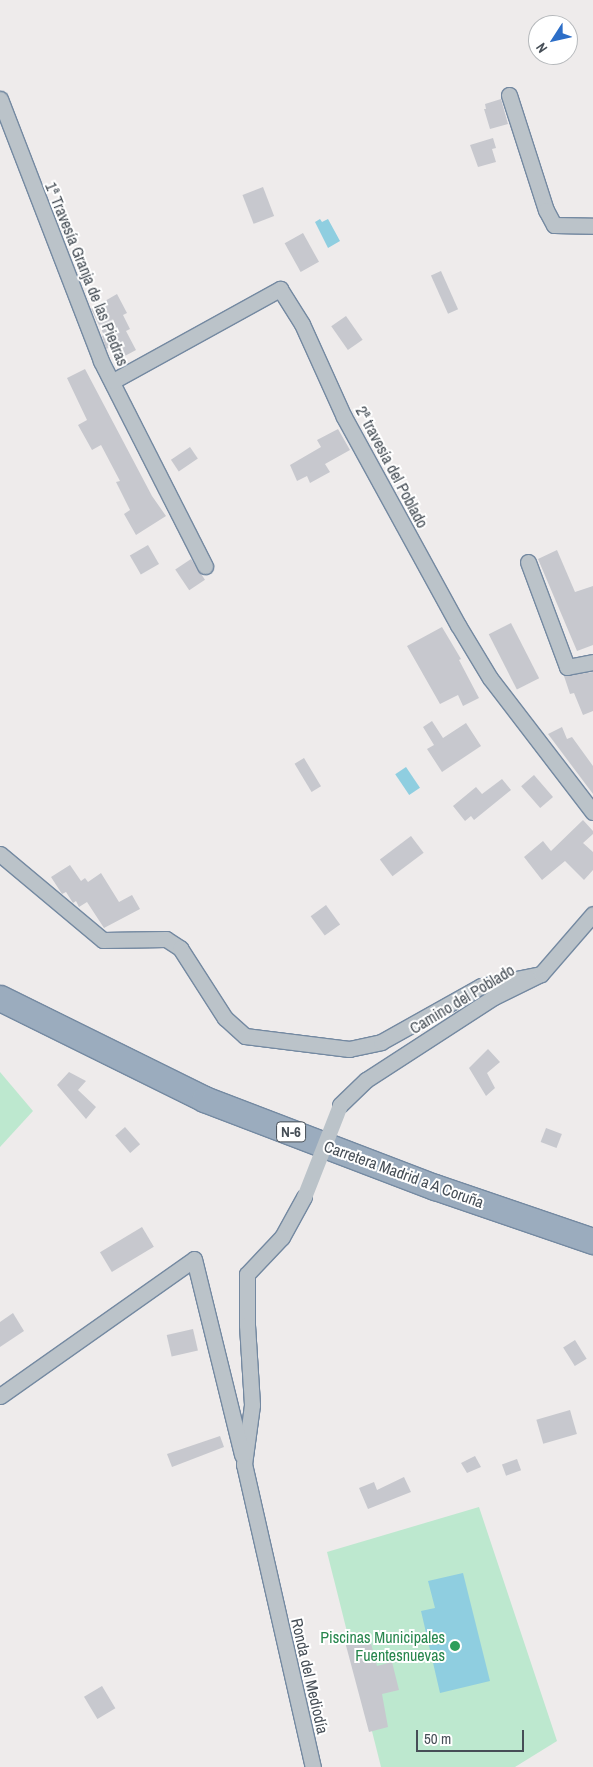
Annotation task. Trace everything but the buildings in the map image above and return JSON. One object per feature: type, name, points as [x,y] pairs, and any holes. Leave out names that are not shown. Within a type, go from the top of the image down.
[{"type":"highway","name":"Carretera Madrid a A Coruña","points":[[0,998],[204,1099],[435,1187],[593,1241]]},
{"type":"street","points":[[508,95],[546,210],[554,225],[593,226]]},
{"type":"street","name":"1ª Travesía Granja de las Piedras","points":[[0,99],[101,361],[113,381],[205,566]]},
{"type":"street","name":"2ª travesía del Poblado","points":[[113,381],[280,289],[302,324],[344,417],[476,656],[490,678],[593,812]]},
{"type":"street","points":[[528,562],[567,667],[593,662]]},
{"type":"street","points":[[0,854],[103,940],[166,939],[180,948],[225,1018],[245,1036],[349,1049],[381,1042],[481,986],[541,974]]},
{"type":"street","name":"Camino del Poblado","points":[[244,1464],[252,1405],[247,1325],[247,1274],[282,1236],[304,1197],[340,1105],[366,1080],[486,1002],[541,974],[593,914]]},
{"type":"street","name":"Ronda del Mediodía","points":[[0,1396],[194,1259],[244,1464],[312,1767]]},
{"type":"green space","points":[[0,1072],[33,1111],[0,1147]]},
{"type":"green space","points":[[479,1507],[557,1741],[515,1767],[381,1767],[327,1552]]},
{"type":"water","points":[[320,219],[322,222],[328,219],[340,241],[328,248],[315,222]]},
{"type":"water","points":[[406,767],[420,788],[409,795],[395,774]]},
{"type":"water","name":"Piscinas Municipales Fuentesnuevas","points":[[463,1573],[490,1681],[440,1693],[421,1611],[435,1608],[428,1581]]},
{"type":"place","name":"Piscinas Municipales Fuentesnuevas","points":[[455,1646]]}]
